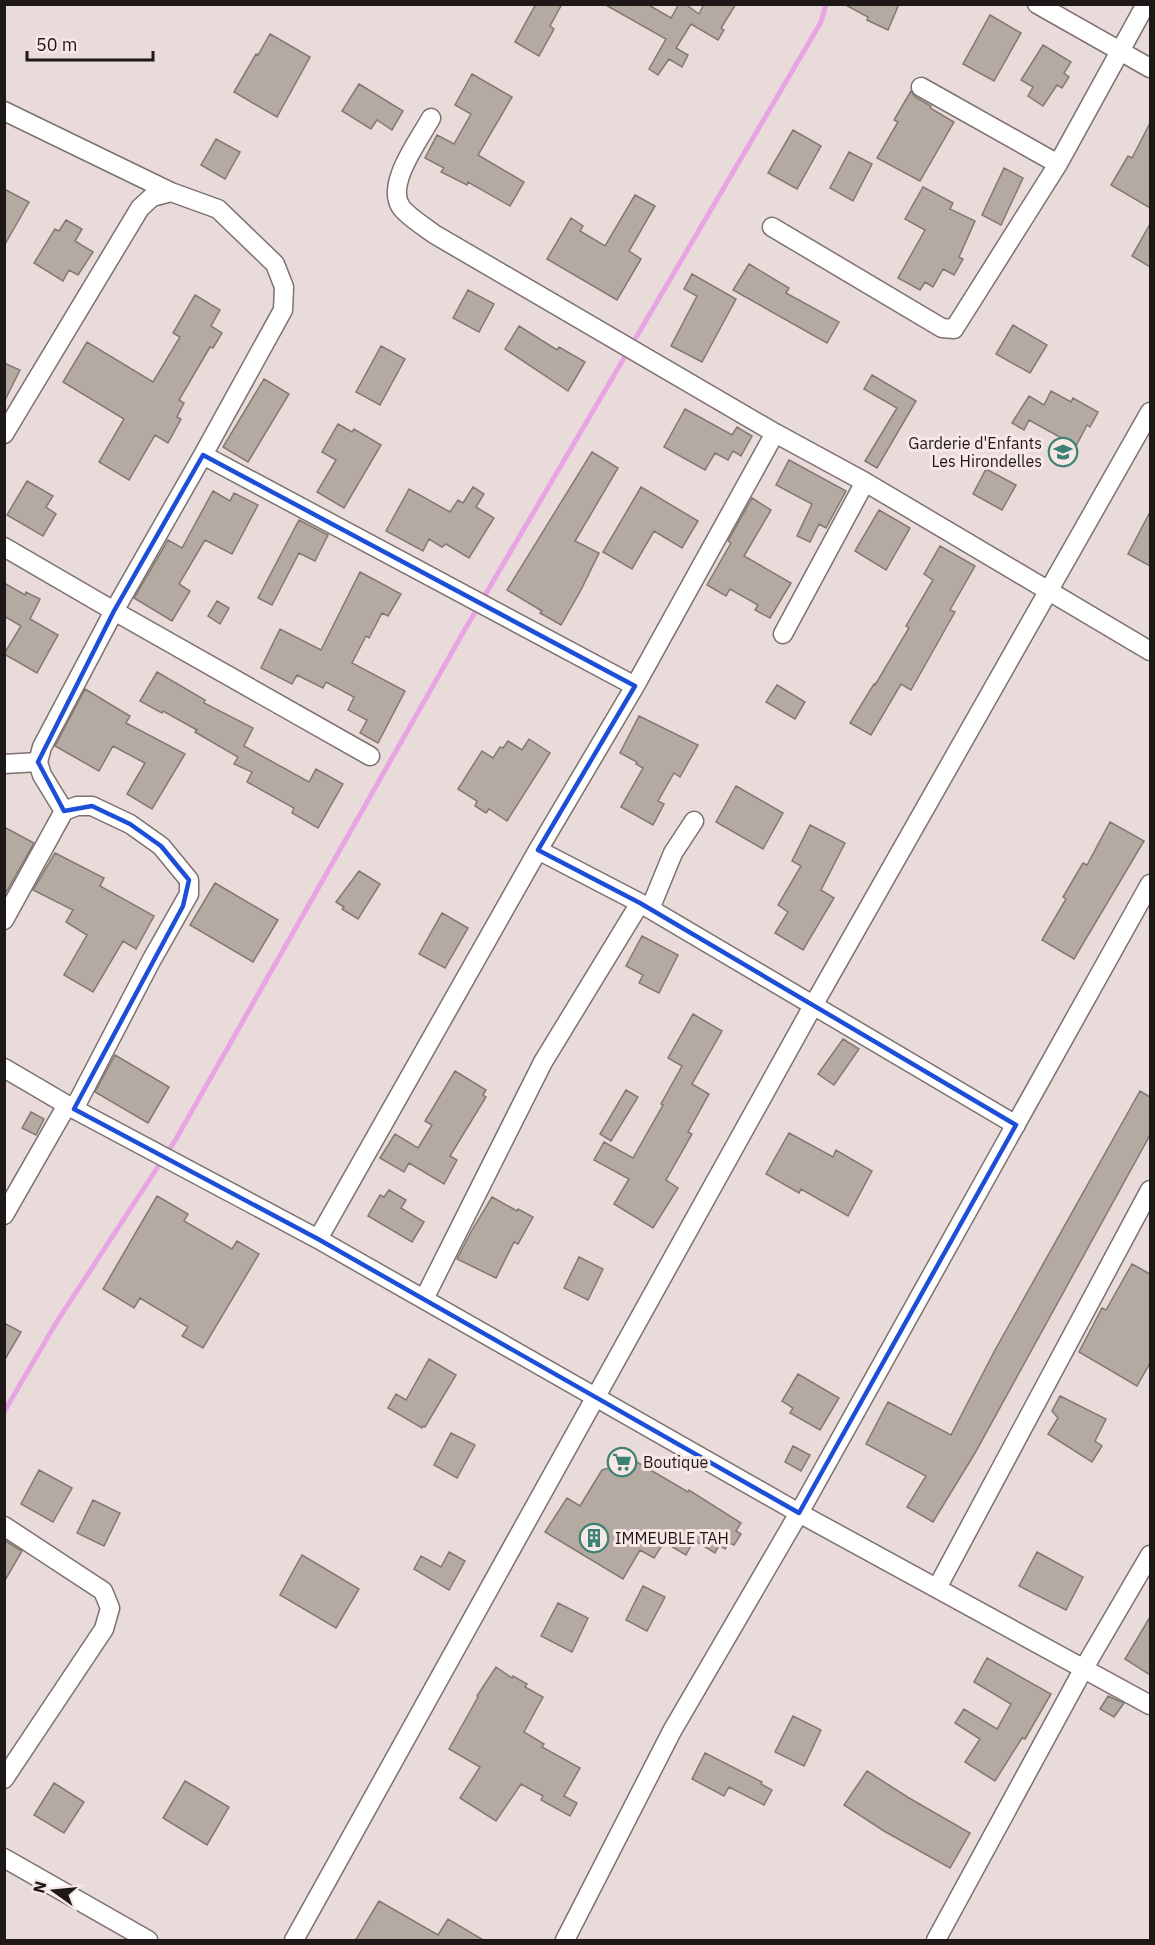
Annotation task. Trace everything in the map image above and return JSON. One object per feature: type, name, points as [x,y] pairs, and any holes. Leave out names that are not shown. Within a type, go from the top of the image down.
[{"type":"street","points":[[1037,4],[1150,68]]},
{"type":"street","points":[[771,227],[942,328],[954,329],[1058,164],[1146,4]]},
{"type":"street","points":[[921,87],[1058,164]]},
{"type":"street","points":[[4,111],[171,192],[218,209],[276,264],[284,287],[283,310],[114,611],[42,747],[38,762],[42,775],[64,811]]},
{"type":"street","points":[[431,118],[402,170],[396,192],[401,207],[434,234],[775,433],[865,482],[1150,651]]},
{"type":"street","points":[[4,434],[140,208],[152,197],[171,192]]},
{"type":"street","points":[[294,1941],[814,1004],[1150,412]]},
{"type":"street","points":[[318,1239],[538,850],[635,686],[775,433]]},
{"type":"street","points":[[203,455],[635,686]]},
{"type":"street","points":[[783,634],[865,482]]},
{"type":"street","points":[[4,547],[370,756]]},
{"type":"street","points":[[4,764],[38,762]]},
{"type":"street","points":[[4,920],[64,811],[77,806],[92,806],[130,824],[161,846],[189,880],[189,894],[183,906],[70,1107],[4,1215]]},
{"type":"street","points":[[424,1299],[543,1062],[645,906],[673,853],[694,821]]},
{"type":"street","points":[[538,850],[645,906],[1016,1125]]},
{"type":"street","points":[[565,1941],[672,1731],[799,1513],[1150,884]]},
{"type":"street","points":[[4,1068],[70,1107],[318,1239],[799,1513],[1150,1705]]},
{"type":"street","points":[[937,1588],[1150,1190]]},
{"type":"street","points":[[4,1526],[103,1591],[110,1608],[104,1629],[4,1779]]},
{"type":"street","points":[[936,1941],[1084,1668],[1150,1555]]},
{"type":"street","points":[[4,1858],[148,1941]]},
{"type":"highlighted area","points":[[203,455],[635,686],[538,850],[640,903],[1016,1125],[799,1513],[318,1239],[74,1109],[183,906],[189,880],[161,846],[130,824],[92,806],[64,811],[38,762],[114,611]]},
{"type":"building","points":[[536,4],[562,4],[550,26],[554,29],[539,56],[515,42]]},
{"type":"building","points":[[604,4],[647,4],[671,18],[679,4],[685,4],[699,14],[704,4],[736,4],[721,28],[724,30],[718,40],[691,24],[676,48],[688,55],[682,67],[669,59],[658,75],[649,69],[666,39]]},
{"type":"building","points":[[844,4],[899,4],[888,30],[867,20],[868,17]]},
{"type":"building","points":[[990,15],[1021,33],[994,81],[963,64]]},
{"type":"building","points":[[270,34],[310,57],[277,117],[234,92]]},
{"type":"building","points":[[1043,45],[1071,62],[1064,73],[1069,77],[1062,88],[1057,85],[1043,106],[1028,96],[1033,87],[1021,80]]},
{"type":"building","points":[[472,74],[512,97],[478,155],[524,182],[510,206],[468,182],[467,185],[441,172],[444,168],[425,158],[437,135],[454,144],[471,114],[455,105]]},
{"type":"building","points":[[359,84],[403,111],[392,130],[377,120],[371,129],[342,111]]},
{"type":"building","points":[[911,91],[915,97],[931,106],[930,108],[954,122],[920,181],[877,158],[898,122],[894,120]]},
{"type":"building","points":[[1150,123],[1150,208],[1111,185],[1128,156],[1132,158]]},
{"type":"building","points":[[793,130],[821,146],[797,189],[768,173]]},
{"type":"building","points":[[216,139],[240,152],[225,179],[201,165]]},
{"type":"building","points":[[849,152],[872,164],[853,201],[830,188]]},
{"type":"building","points":[[1004,168],[1023,178],[1001,225],[982,215]]},
{"type":"building","points":[[923,187],[953,203],[950,209],[975,221],[959,257],[963,259],[954,275],[943,269],[933,287],[925,282],[920,290],[898,278],[925,230],[905,219]]},
{"type":"building","points":[[4,189],[29,202],[4,246]]},
{"type":"building","points":[[635,195],[655,206],[629,251],[641,259],[617,300],[547,259],[571,218],[583,226],[580,231],[605,246]]},
{"type":"building","points":[[66,220],[82,229],[75,241],[93,252],[78,275],[69,270],[63,281],[34,263],[55,229],[59,231]]},
{"type":"building","points":[[1150,224],[1150,267],[1132,256]]},
{"type":"building","points":[[749,264],[789,288],[786,293],[839,322],[827,343],[733,290]]},
{"type":"building","points":[[692,274],[736,299],[702,362],[671,346],[697,296],[684,289]]},
{"type":"building","points":[[468,290],[494,304],[479,332],[453,318]]},
{"type":"building","points":[[195,295],[220,310],[211,326],[222,333],[213,348],[210,347],[179,400],[184,403],[177,417],[181,419],[168,443],[155,435],[129,480],[99,462],[124,419],[63,382],[87,342],[153,382],[180,337],[173,333]]},
{"type":"building","points":[[1013,325],[1047,345],[1030,373],[996,354]]},
{"type":"building","points":[[519,326],[557,350],[559,347],[585,362],[568,391],[505,349]]},
{"type":"building","points":[[381,346],[405,359],[380,405],[356,392]]},
{"type":"building","points":[[4,363],[20,370],[4,402]]},
{"type":"building","points":[[872,375],[916,401],[877,468],[865,461],[897,408],[864,389]]},
{"type":"building","points":[[264,379],[289,394],[248,462],[223,447]]},
{"type":"building","points":[[1051,391],[1071,402],[1073,398],[1098,412],[1090,427],[1087,425],[1076,446],[1029,420],[1024,430],[1012,423],[1029,396],[1044,405]]},
{"type":"building","points":[[685,409],[732,435],[737,427],[752,436],[741,456],[733,451],[728,460],[715,453],[705,470],[664,447]]},
{"type":"building","points":[[338,424],[352,432],[354,429],[381,445],[344,508],[317,492],[336,460],[322,452]]},
{"type":"building","points":[[592,452],[618,468],[575,541],[599,553],[561,625],[507,590]]},
{"type":"building","points":[[789,460],[846,491],[826,528],[819,524],[810,542],[797,536],[812,504],[776,485]]},
{"type":"building","points":[[986,469],[1016,485],[1002,510],[973,494]]},
{"type":"building","points":[[27,481],[53,496],[46,507],[56,514],[43,536],[7,515]]},
{"type":"building","points":[[473,487],[484,494],[476,507],[494,518],[469,558],[446,544],[442,547],[429,539],[423,551],[386,531],[409,489],[450,512],[458,500],[463,503]]},
{"type":"building","points":[[641,487],[698,521],[682,548],[654,531],[632,569],[603,552]]},
{"type":"building","points":[[213,491],[230,501],[234,493],[258,505],[232,554],[205,540],[179,584],[190,591],[172,621],[134,598],[168,540],[182,548]]},
{"type":"building","points":[[752,498],[771,510],[744,556],[791,583],[770,618],[755,610],[758,605],[730,589],[726,596],[707,585],[731,543],[728,541]]},
{"type":"building","points":[[879,510],[910,528],[886,570],[855,551]]},
{"type":"building","points":[[1150,512],[1150,566],[1128,554]]},
{"type":"building","points":[[299,520],[328,535],[315,561],[299,553],[272,605],[258,598]]},
{"type":"building","points":[[940,546],[975,566],[950,610],[955,612],[911,690],[901,684],[871,735],[850,723],[909,628],[906,626],[933,580],[924,574]]},
{"type":"building","points":[[360,572],[401,594],[388,616],[382,613],[369,638],[366,636],[352,663],[405,691],[378,743],[360,733],[367,720],[348,710],[354,697],[326,682],[323,688],[297,675],[292,684],[261,668],[280,629],[321,650]]},
{"type":"building","points":[[4,583],[25,595],[26,592],[40,599],[30,619],[58,635],[37,673],[4,654],[21,626],[4,616]]},
{"type":"building","points":[[217,601],[229,608],[220,624],[208,616]]},
{"type":"building","points":[[157,672],[205,700],[204,703],[253,728],[244,746],[309,782],[316,769],[343,784],[318,828],[292,813],[294,808],[247,782],[252,772],[234,764],[238,757],[195,732],[197,730],[140,701]]},
{"type":"building","points":[[777,685],[805,702],[795,719],[766,702]]},
{"type":"building","points":[[85,689],[130,716],[126,723],[185,754],[152,809],[127,794],[145,763],[113,746],[99,771],[55,746]]},
{"type":"building","points":[[639,716],[698,745],[680,777],[674,773],[658,801],[664,804],[653,825],[621,807],[643,768],[620,753]]},
{"type":"building","points":[[529,739],[550,753],[507,821],[489,809],[486,813],[475,806],[477,801],[458,789],[482,751],[493,758],[500,747],[503,748],[508,741],[522,750]]},
{"type":"building","points":[[736,786],[783,813],[763,849],[716,822]]},
{"type":"building","points":[[1110,822],[1144,841],[1074,959],[1042,940],[1066,899],[1063,897],[1083,863],[1087,865]]},
{"type":"building","points":[[810,825],[845,843],[821,890],[834,898],[803,950],[775,933],[788,912],[778,905],[801,866],[792,861]]},
{"type":"building","points":[[4,827],[34,843],[4,896]]},
{"type":"building","points":[[55,853],[104,878],[100,886],[154,916],[136,949],[123,941],[93,992],[64,975],[87,935],[66,922],[73,910],[33,890]]},
{"type":"building","points":[[359,871],[380,884],[358,919],[342,909],[344,907],[336,902]]},
{"type":"building","points":[[215,883],[278,920],[253,962],[190,925]]},
{"type":"building","points":[[442,913],[468,928],[445,968],[419,954]]},
{"type":"building","points":[[642,936],[678,955],[659,993],[639,983],[643,975],[626,966]]},
{"type":"building","points":[[693,1014],[722,1031],[692,1084],[709,1094],[688,1132],[692,1134],[666,1180],[678,1188],[653,1228],[614,1204],[629,1179],[594,1160],[604,1142],[633,1158],[682,1066],[668,1058]]},
{"type":"building","points":[[843,1039],[859,1049],[834,1085],[818,1074]]},
{"type":"building","points":[[115,1055],[169,1087],[148,1123],[95,1092]]},
{"type":"building","points":[[455,1071],[486,1090],[483,1095],[486,1097],[450,1156],[457,1160],[444,1184],[409,1163],[404,1172],[380,1158],[395,1134],[418,1148],[432,1125],[425,1121]]},
{"type":"building","points":[[626,1090],[638,1097],[611,1141],[600,1134]]},
{"type":"building","points":[[1140,1091],[1150,1097],[1150,1135],[975,1453],[933,1522],[907,1507],[926,1476],[866,1444],[888,1402],[951,1435],[995,1350]]},
{"type":"building","points":[[31,1112],[44,1119],[36,1135],[22,1128]]},
{"type":"building","points":[[789,1133],[833,1157],[836,1150],[872,1171],[848,1216],[801,1189],[799,1193],[766,1174]]},
{"type":"building","points":[[389,1190],[406,1200],[401,1208],[424,1222],[412,1242],[368,1216],[380,1195],[384,1197]]},
{"type":"building","points":[[157,1196],[188,1214],[184,1221],[232,1249],[237,1241],[259,1254],[203,1348],[182,1336],[188,1327],[140,1298],[134,1308],[103,1289]]},
{"type":"building","points":[[492,1197],[533,1217],[518,1244],[514,1242],[496,1278],[457,1259]]},
{"type":"building","points":[[579,1257],[603,1269],[588,1300],[564,1288]]},
{"type":"building","points":[[1132,1264],[1150,1274],[1150,1363],[1137,1386],[1079,1352],[1102,1308],[1106,1310]]},
{"type":"building","points":[[4,1323],[21,1332],[4,1361]]},
{"type":"building","points":[[429,1359],[456,1375],[425,1427],[422,1428],[388,1408],[396,1394],[406,1400]]},
{"type":"building","points":[[798,1374],[839,1398],[820,1430],[790,1413],[793,1408],[782,1401]]},
{"type":"building","points":[[1060,1396],[1106,1419],[1095,1441],[1102,1446],[1092,1462],[1048,1434],[1058,1418],[1052,1411]]},
{"type":"building","points":[[451,1433],[475,1445],[457,1478],[434,1465]]},
{"type":"building","points":[[793,1446],[810,1455],[801,1471],[785,1462]]},
{"type":"building","points":[[635,1461],[688,1492],[689,1490],[741,1523],[736,1531],[741,1534],[734,1545],[729,1543],[725,1549],[719,1545],[715,1553],[694,1540],[686,1555],[664,1542],[654,1558],[640,1550],[623,1579],[545,1532],[567,1498],[580,1506],[602,1470]]},
{"type":"building","points":[[39,1470],[72,1488],[53,1522],[21,1504]]},
{"type":"building","points":[[93,1500],[120,1513],[104,1546],[77,1533]]},
{"type":"building","points":[[4,1540],[22,1551],[4,1582]]},
{"type":"building","points":[[449,1552],[465,1561],[449,1590],[414,1569],[421,1556],[441,1567]]},
{"type":"building","points":[[1037,1552],[1083,1577],[1066,1610],[1019,1586]]},
{"type":"building","points":[[302,1555],[359,1589],[336,1628],[280,1595]]},
{"type":"building","points":[[643,1586],[665,1597],[647,1631],[626,1620]]},
{"type":"building","points":[[558,1603],[588,1618],[572,1652],[541,1636]]},
{"type":"building","points":[[1150,1617],[1150,1675],[1125,1659]]},
{"type":"building","points":[[987,1658],[1051,1694],[1025,1739],[1022,1738],[995,1781],[965,1762],[980,1739],[955,1723],[964,1709],[997,1729],[1011,1704],[974,1682]]},
{"type":"building","points":[[496,1667],[512,1678],[513,1676],[527,1684],[525,1687],[543,1697],[524,1732],[544,1744],[542,1747],[580,1768],[564,1796],[577,1803],[570,1816],[541,1800],[543,1796],[521,1784],[496,1821],[460,1798],[480,1767],[449,1749],[477,1696]]},
{"type":"building","points":[[1108,1696],[1124,1703],[1114,1717],[1100,1709]]},
{"type":"building","points":[[793,1716],[821,1730],[804,1766],[775,1752]]},
{"type":"building","points":[[705,1753],[762,1782],[761,1784],[772,1790],[764,1805],[729,1787],[724,1796],[692,1779]]},
{"type":"building","points":[[867,1771],[970,1833],[950,1868],[884,1831],[844,1805]]},
{"type":"building","points":[[185,1781],[229,1807],[207,1845],[163,1818]]},
{"type":"building","points":[[54,1783],[84,1802],[64,1833],[34,1815]]},
{"type":"building","points":[[379,1901],[438,1935],[448,1919],[485,1941],[355,1941]]},
{"type":"waterway","points":[[4,1412],[56,1323],[176,1139],[464,631],[821,22],[826,4]]},
{"type":"place","name":"Garderie d'Enfants Les Hirondelles","points":[[1063,452]]},
{"type":"place","name":"Boutique","points":[[622,1462]]},
{"type":"place","name":"IMMEUBLE TAH","points":[[594,1538]]}]
